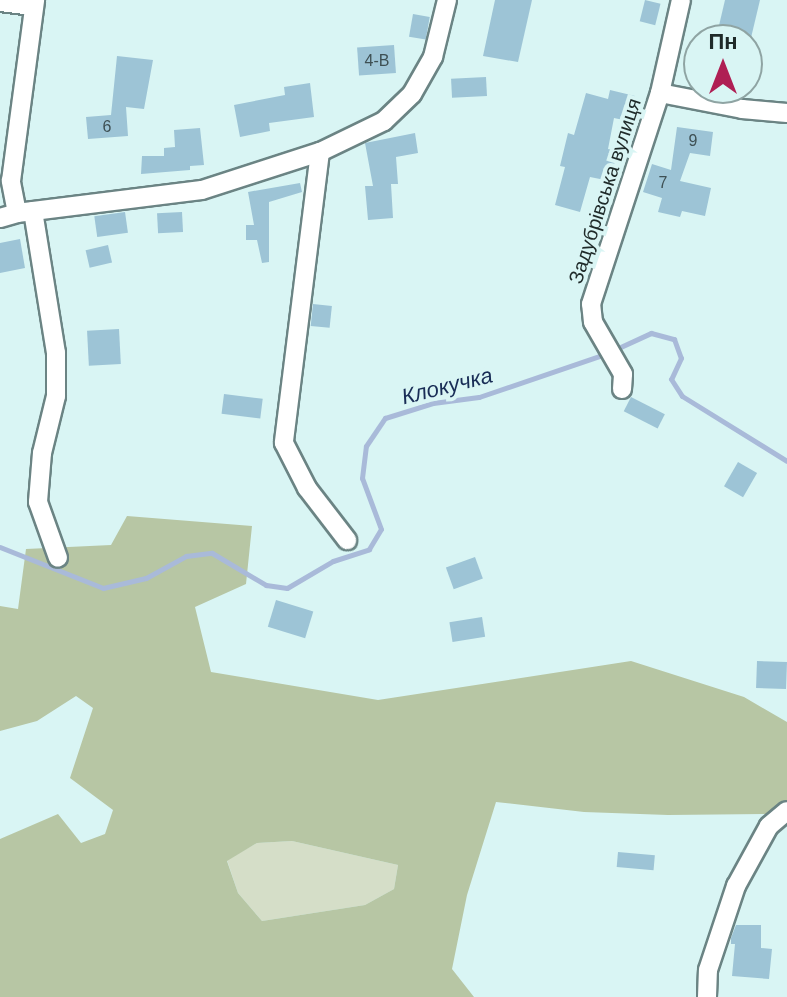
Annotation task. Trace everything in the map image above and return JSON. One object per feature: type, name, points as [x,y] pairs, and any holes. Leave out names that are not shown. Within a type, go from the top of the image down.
[{"type":"street","points":[[17,214],[202,190],[320,152],[384,121],[412,94],[433,57],[447,0]]},
{"type":"street","name":"Задубрівська вулиця","points":[[622,389],[623,374],[593,322],[591,304],[660,93],[681,0]]},
{"type":"street","points":[[0,2],[35,3],[11,181],[17,214],[56,353],[56,396],[42,453],[38,502],[58,558]]},
{"type":"street","points":[[660,93],[742,109],[787,113]]},
{"type":"street","points":[[320,152],[284,443],[307,488],[347,540]]},
{"type":"street","points":[[707,997],[708,970],[736,886],[769,826],[787,811]]},
{"type":"green space","points":[[127,516],[252,526],[246,584],[195,607],[211,672],[378,700],[631,661],[744,697],[787,722],[787,805],[773,814],[668,815],[584,812],[496,802],[467,895],[452,969],[474,997],[0,997],[0,839],[58,814],[81,843],[105,834],[113,810],[70,778],[93,708],[76,696],[37,721],[0,731],[0,606],[18,609],[26,549],[111,545]],"holes":[[[292,841],[398,865],[394,889],[365,905],[262,921],[238,893],[227,861],[257,843]]]},
{"type":"green space","points":[[292,841],[398,865],[394,889],[365,905],[262,921],[238,893],[227,860],[257,843]]},
{"type":"building","points":[[495,0],[532,0],[518,62],[483,56]]},
{"type":"building","points":[[645,0],[661,4],[655,25],[640,21]]},
{"type":"building","points":[[725,0],[760,0],[754,24],[719,24]]},
{"type":"building","points":[[413,14],[430,17],[426,40],[409,37]]},
{"type":"building","points":[[394,45],[396,73],[359,76],[357,48]]},
{"type":"building","points":[[117,56],[153,60],[144,109],[126,107],[128,136],[88,139],[86,117],[111,115]]},
{"type":"building","points":[[486,77],[487,96],[452,98],[451,79]]},
{"type":"building","points":[[310,83],[314,117],[269,123],[270,131],[240,137],[234,105],[285,95],[284,87]]},
{"type":"building","points":[[610,90],[635,96],[628,121],[614,118],[608,149],[621,152],[615,182],[590,177],[580,212],[555,205],[565,167],[560,166],[568,133],[574,135],[586,93],[608,99]]},
{"type":"building","points":[[677,127],[713,132],[710,156],[690,153],[680,181],[711,188],[705,216],[682,211],[680,217],[658,212],[662,198],[643,192],[652,164],[671,170]]},
{"type":"building","points":[[200,128],[204,165],[190,166],[190,170],[141,174],[142,156],[164,156],[164,148],[175,147],[174,130]]},
{"type":"building","points":[[415,133],[418,153],[396,157],[398,184],[391,184],[393,218],[368,220],[365,186],[373,186],[365,143]]},
{"type":"building","points":[[300,183],[302,192],[269,202],[269,262],[262,263],[257,240],[246,240],[246,225],[254,225],[248,192]]},
{"type":"building","points":[[125,212],[128,233],[97,237],[94,216]]},
{"type":"building","points":[[182,212],[183,232],[158,233],[157,213]]},
{"type":"building","points":[[20,239],[25,268],[0,273],[0,243]]},
{"type":"building","points":[[108,245],[112,263],[90,268],[86,250]]},
{"type":"building","points":[[313,304],[332,306],[330,328],[311,326]]},
{"type":"building","points":[[119,329],[121,364],[89,366],[87,331]]},
{"type":"building","points":[[224,394],[263,399],[260,419],[222,414]]},
{"type":"building","points":[[631,397],[665,414],[658,429],[624,411]]},
{"type":"building","points":[[738,462],[757,473],[743,497],[724,486]]},
{"type":"building","points":[[475,557],[483,579],[454,589],[446,568]]},
{"type":"building","points":[[276,600],[313,611],[305,638],[268,627]]},
{"type":"building","points":[[482,617],[485,637],[453,642],[449,622]]},
{"type":"building","points":[[757,661],[787,662],[786,689],[756,688]]},
{"type":"building","points":[[618,852],[655,855],[654,870],[617,867]]},
{"type":"building","points":[[736,925],[761,925],[761,948],[772,949],[769,979],[732,976],[735,944],[731,944],[731,938]]},
{"type":"waterway","name":"Клокучка","points":[[614,350],[651,333],[674,339],[681,358],[671,379],[682,396],[787,461]]},
{"type":"waterway","name":"Клокучка","points":[[0,547],[103,588],[146,578],[186,556],[212,553],[266,585],[287,588],[333,561],[369,549],[381,529],[362,478],[366,446],[385,418],[433,403],[479,397],[605,354]]}]
